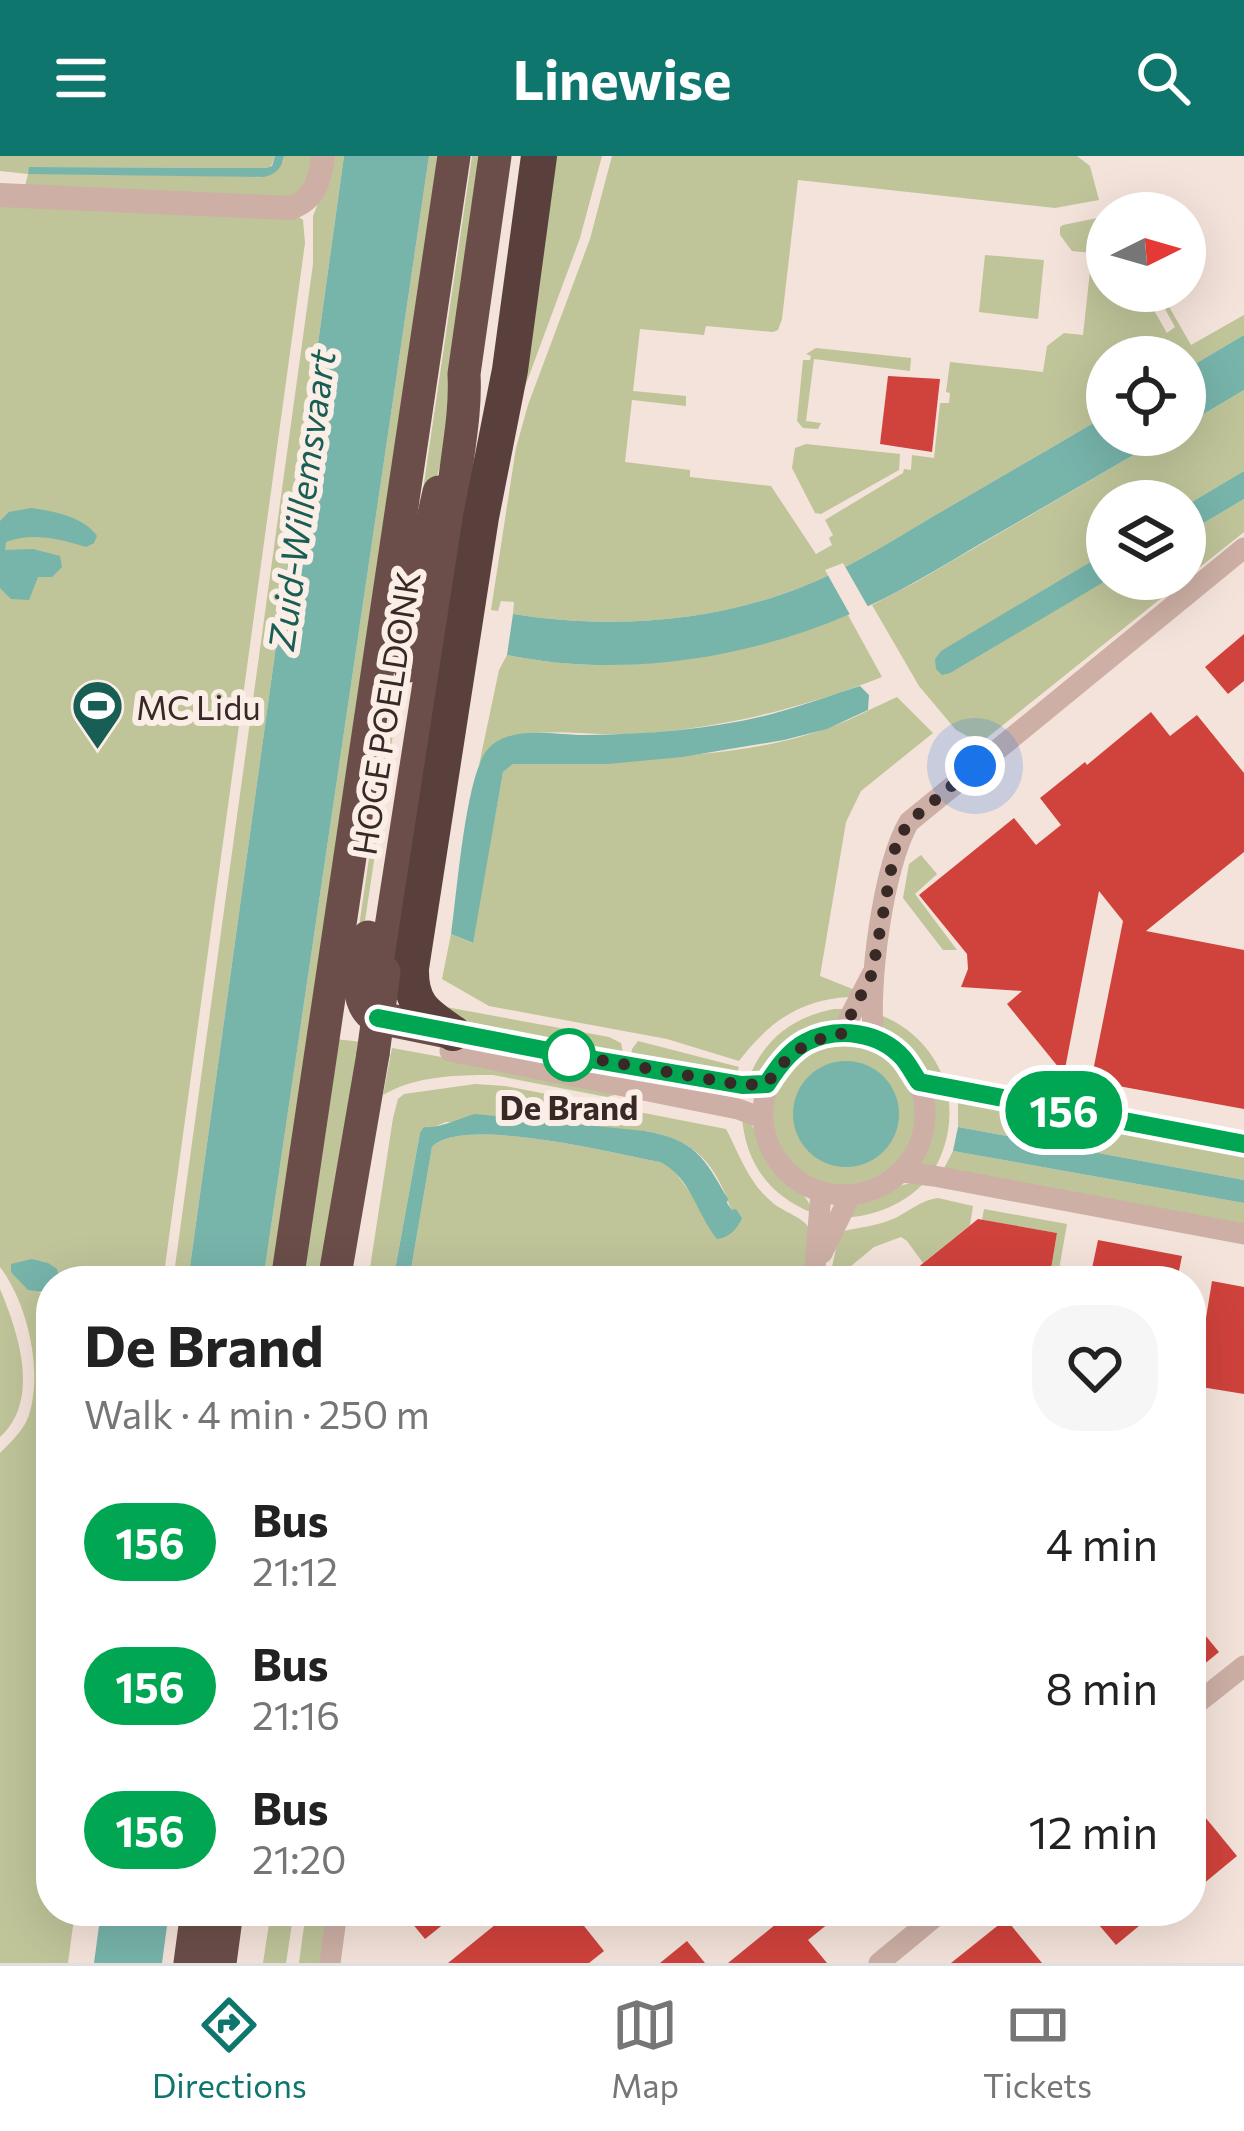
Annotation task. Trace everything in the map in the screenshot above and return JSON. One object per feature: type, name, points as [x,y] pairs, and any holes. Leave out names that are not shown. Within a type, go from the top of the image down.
[{"type":"highway","name":"HOGE POELDONK","points":[[289,1266],[454,156]]},
{"type":"highway","name":"HOGE POELDONK","points":[[337,1266],[452,536],[451,511],[466,404],[464,374],[496,156]]},
{"type":"highway","points":[[452,536],[480,409],[517,156]]},
{"type":"highway","points":[[452,1042],[421,1010],[411,986],[411,968],[481,517],[510,370],[539,156]]},
{"type":"highway","points":[[452,1042],[375,1017],[368,1012],[361,992],[429,536],[464,374]]},
{"type":"highway","points":[[333,974],[342,1015],[352,1031],[369,1037],[452,1042]]},
{"type":"highway","points":[[190,1963],[195,1926]]},
{"type":"highway","points":[[220,1963],[225,1926]]},
{"type":"street","points":[[0,195],[276,209],[301,205],[312,195],[323,156]]},
{"type":"street","points":[[874,1039],[872,974],[896,843],[909,822],[1244,548]]},
{"type":"street","points":[[841,1034],[872,974]]},
{"type":"street","points":[[841,1034],[874,1039],[903,1058],[919,1082],[924,1102],[922,1137],[902,1172],[885,1186],[850,1196],[821,1192],[788,1171],[772,1148],[762,1118],[767,1084],[779,1065],[806,1042],[841,1034]]},
{"type":"street","points":[[452,1042],[742,1085],[767,1084]]},
{"type":"street","points":[[452,1042],[762,1118]]},
{"type":"street","points":[[919,1082],[1244,1144]]},
{"type":"street","points":[[902,1172],[1244,1234]]},
{"type":"street","points":[[816,1266],[821,1192]]},
{"type":"street","points":[[819,1266],[850,1196]]},
{"type":"street","points":[[1206,1696],[1244,1666]]},
{"type":"street","points":[[330,1963],[335,1926]]},
{"type":"street","points":[[879,1963],[924,1926]]},
{"type":"green space","points":[[0,156],[275,156],[266,168],[30,167],[28,173],[264,177],[284,156],[316,156],[297,197],[24,190],[28,174],[0,171]]},
{"type":"green space","points":[[329,156],[344,156],[190,1266],[175,1266],[313,264],[313,216],[326,183]]},
{"type":"green space","points":[[429,156],[441,156],[275,1266],[265,1266]]},
{"type":"green space","points":[[472,156],[487,156],[442,457],[424,528],[357,974],[352,974]]},
{"type":"green space","points":[[552,156],[602,156],[580,238],[509,430],[427,971],[432,991],[446,1007],[609,1037],[621,1043],[623,1053],[444,1017],[420,984]]},
{"type":"green space","points":[[612,156],[1077,156],[1090,166],[1097,192],[1086,192],[1086,202],[1055,208],[798,180],[778,330],[706,326],[704,335],[640,329],[633,391],[686,396],[686,406],[632,400],[625,462],[690,470],[690,477],[771,486],[816,554],[832,545],[829,538],[833,535],[825,520],[904,469],[911,470],[912,455],[934,458],[940,403],[949,403],[950,362],[1043,372],[1047,346],[1064,333],[1083,335],[1086,308],[1086,312],[1155,312],[1167,333],[1175,327],[1167,312],[1172,312],[1186,336],[1086,336],[1086,427],[876,550],[798,589],[713,613],[646,621],[513,614],[514,602],[501,601],[498,611],[491,610],[516,448],[590,239]]},
{"type":"green space","name":"MC Lidu","points":[[0,202],[299,217],[305,243],[165,1266],[36,1266],[36,1926],[73,1926],[68,1963],[0,1963],[0,1453],[27,1420],[34,1379],[25,1318],[0,1267]]},
{"type":"green space","points":[[1086,220],[1086,252],[1072,251],[1060,235],[1063,225]]},
{"type":"green space","points":[[985,255],[1044,260],[1038,319],[979,312]]},
{"type":"green space","points":[[1244,315],[1244,335],[1206,358],[1206,337]]},
{"type":"green space","points":[[816,348],[911,358],[910,371],[814,359],[806,421],[821,423],[818,429],[803,428],[797,421],[803,360],[810,360],[806,354]]},
{"type":"green space","points":[[1244,390],[1244,471],[1206,494],[1206,480],[1091,480],[1132,456],[1206,456],[1206,413]]},
{"type":"green space","points":[[806,444],[900,454],[899,470],[821,514],[815,513],[792,468],[795,448]]},
{"type":"green space","points":[[1086,483],[1086,565],[935,659],[1013,634],[1086,592],[1086,600],[1159,600],[983,741],[956,730],[919,686],[872,605]]},
{"type":"green space","points":[[1244,499],[1244,532],[1206,562],[1206,522]]},
{"type":"green space","points":[[848,615],[882,677],[790,708],[696,727],[631,734],[511,736],[492,746],[479,765],[499,670],[507,655],[594,665],[680,660],[764,642]]},
{"type":"green space","points":[[897,697],[933,733],[861,791],[846,822],[820,976],[855,990],[849,997],[815,1003],[786,1016],[739,1061],[667,1039],[489,1006],[442,979],[451,934],[472,943],[503,772],[513,764],[751,748],[828,728]]},
{"type":"green space","points":[[921,855],[937,874],[915,894],[957,950],[943,950],[903,898],[909,864]]},
{"type":"green space","points":[[834,1009],[849,1009],[749,1078],[763,1052],[782,1032]]},
{"type":"green space","points":[[878,1014],[919,1040],[945,1082],[928,1073],[890,1035]]},
{"type":"green space","points":[[335,1039],[362,1042],[326,1266],[300,1266]]},
{"type":"green space","points":[[838,1040],[880,1050],[909,1077],[918,1094],[917,1134],[907,1155],[888,1175],[862,1186],[829,1187],[803,1176],[785,1156],[775,1130],[774,1102],[784,1075],[805,1054]]},
{"type":"green space","points":[[638,1041],[739,1067],[735,1079],[631,1057]]},
{"type":"green space","points":[[392,1048],[616,1089],[607,1097],[479,1075],[422,1080],[383,1095]]},
{"type":"green space","points":[[475,1084],[505,1086],[726,1129],[757,1187],[809,1227],[807,1266],[412,1266],[432,1147],[449,1138],[506,1136],[660,1162],[672,1168],[695,1199],[732,1210],[703,1158],[659,1134],[446,1122],[420,1133],[396,1266],[370,1266],[393,1118],[404,1094]]},
{"type":"green space","points":[[931,1090],[948,1093],[949,1103],[946,1142],[934,1170],[916,1167],[932,1130]]},
{"type":"green space","points":[[958,1094],[1244,1152],[1244,1180],[958,1127]]},
{"type":"green space","points":[[742,1116],[813,1213],[784,1197],[762,1175],[748,1148]]},
{"type":"green space","points":[[953,1151],[1244,1203],[1244,1229],[942,1172]]},
{"type":"green space","points":[[926,1181],[888,1208],[842,1218],[881,1192]]},
{"type":"green space","points":[[938,1198],[973,1206],[970,1225],[923,1263],[901,1237],[874,1247],[851,1266],[832,1266],[844,1231],[887,1221]]},
{"type":"green space","points":[[984,1209],[1067,1224],[1060,1266],[1052,1266],[1057,1233],[982,1220]]},
{"type":"green space","points":[[0,1289],[19,1345],[23,1385],[13,1422],[0,1437]]},
{"type":"green space","points":[[269,1926],[292,1926],[286,1963],[263,1963]]},
{"type":"green space","points":[[304,1926],[326,1926],[320,1963],[299,1963]]},
{"type":"water","points":[[275,156],[284,156],[282,164],[264,177],[28,174],[29,167],[266,168]]},
{"type":"water","name":"Zuid-Willemsvaart","points":[[344,156],[429,156],[265,1266],[190,1266]]},
{"type":"water","points":[[1244,335],[1244,390],[1206,413],[1206,358]]},
{"type":"water","points":[[1086,427],[1086,456],[1132,456],[883,599],[808,631],[723,653],[637,664],[593,665],[507,655],[513,614],[613,622],[713,613],[798,589],[876,550]]},
{"type":"water","points":[[1244,471],[1244,499],[1206,522],[1206,494]]},
{"type":"water","points":[[31,508],[76,520],[97,536],[86,547],[36,537],[6,542],[5,550],[33,549],[60,556],[62,567],[52,577],[38,577],[29,600],[11,599],[0,588],[0,521],[9,512]]},
{"type":"water","points":[[1086,565],[1086,593],[942,675],[935,659]]},
{"type":"water","points":[[860,686],[869,695],[868,710],[827,729],[784,740],[608,764],[513,764],[503,772],[473,943],[451,934],[472,788],[485,753],[494,743],[519,734],[635,733],[727,723]]},
{"type":"water","points":[[846,1061],[866,1065],[883,1077],[895,1094],[899,1114],[895,1134],[883,1151],[866,1163],[846,1167],[826,1163],[809,1151],[797,1134],[793,1114],[797,1094],[809,1077],[826,1065]]},
{"type":"water","points":[[475,1114],[645,1131],[676,1140],[704,1161],[727,1203],[742,1218],[732,1232],[717,1239],[686,1186],[660,1162],[506,1136],[449,1138],[432,1147],[412,1266],[396,1266],[420,1133],[424,1127]]},
{"type":"water","points":[[958,1127],[1244,1180],[1244,1203],[953,1151]]},
{"type":"water","points":[[32,1259],[52,1266],[36,1266],[36,1291],[28,1290],[11,1272],[11,1264]]},
{"type":"water","points":[[99,1926],[167,1926],[162,1963],[94,1963]]},
{"type":"pier","points":[[843,563],[871,612],[853,620],[825,570]]},
{"type":"building","points":[[888,376],[940,379],[932,452],[880,444]]},
{"type":"building","points":[[1244,634],[1244,681],[1228,694],[1205,667]]},
{"type":"building","points":[[1151,712],[1170,736],[1197,715],[1244,773],[1244,852],[1146,931],[1244,950],[1244,1109],[1091,1081],[1123,921],[1099,891],[1064,1074],[1007,1004],[1022,991],[961,987],[968,969],[967,954],[919,895],[1014,818],[1036,845],[1061,825],[1040,798]]},
{"type":"building","points":[[978,1219],[1057,1233],[1052,1266],[920,1266]]},
{"type":"building","points":[[1098,1240],[1182,1256],[1180,1266],[1093,1266]]},
{"type":"building","points":[[1212,1281],[1244,1287],[1244,1394],[1206,1388],[1206,1318]]},
{"type":"building","points":[[1206,1636],[1219,1652],[1206,1663]]},
{"type":"building","points":[[1206,1818],[1237,1856],[1206,1882]]},
{"type":"building","points":[[414,1926],[441,1926],[425,1939]]},
{"type":"building","points":[[494,1926],[584,1926],[604,1951],[589,1963],[448,1963]]},
{"type":"building","points":[[774,1926],[825,1926],[808,1940],[827,1963],[728,1963]]},
{"type":"building","points":[[997,1926],[1012,1926],[1042,1963],[951,1963]]},
{"type":"building","points":[[1100,1926],[1139,1926],[1116,1945]]},
{"type":"building","points":[[687,1941],[705,1963],[660,1963]]},
{"type":"bus line","name":"156","points":[[378,1018],[742,1085],[767,1084],[779,1065],[806,1042],[856,1034],[880,1040],[903,1058],[919,1082],[1244,1144]]},
{"type":"place","name":"MC Lidu","points":[[97,752]]},
{"type":"place","name":"De Brand","points":[[569,1055]]},
{"type":"route","points":[[569,1055],[554,1052],[742,1085],[767,1084],[779,1065],[806,1042],[841,1034],[872,974],[896,843],[909,822],[975,766]]}]
